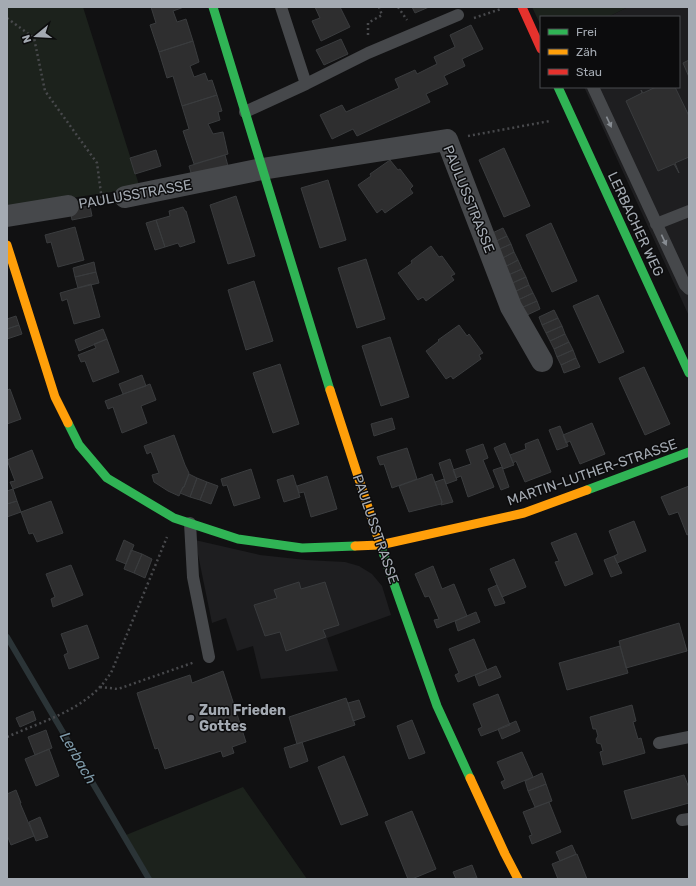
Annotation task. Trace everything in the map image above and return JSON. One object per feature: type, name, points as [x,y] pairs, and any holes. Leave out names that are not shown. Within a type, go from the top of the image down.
[{"type":"street","name":"PAULUSSTRASSE","points":[[213,7],[340,422],[380,545],[437,706],[518,879]]},
{"type":"street","points":[[522,7],[540,47]]},
{"type":"street","name":"LERBACHER WEG","points":[[558,88],[688,370]]},
{"type":"street","name":"PAULUSSTRASSE","points":[[125,197],[262,169],[447,140],[511,308],[542,360]]},
{"type":"street","name":"PAULUSSTRASSE","points":[[7,216],[68,206]]},
{"type":"street","name":"MARTIN-LUTHER-STRASSE","points":[[7,245],[55,397],[79,445],[107,478],[174,518],[238,539],[302,548],[380,545],[524,513],[689,452]]},
{"type":"lane","points":[[281,7],[306,84]]},
{"type":"lane","points":[[245,112],[368,53],[458,15]]},
{"type":"lane","points":[[593,88],[656,224],[685,285],[689,289]]},
{"type":"lane","points":[[656,224],[689,211]]},
{"type":"lane","points":[[190,523],[193,577],[208,657]]},
{"type":"lane","points":[[659,743],[689,737]]},
{"type":"path","points":[[368,23],[382,15],[379,7]]},
{"type":"path","points":[[458,15],[462,23],[506,7]]},
{"type":"path","points":[[7,18],[34,38],[45,91],[96,163],[102,200]]},
{"type":"path","name":"PAULUSSTRASSE","points":[[467,136],[572,117]]},
{"type":"path","name":"PAULUSSTRASSE","points":[[68,206],[125,197]]},
{"type":"path","points":[[7,737],[67,711],[86,699],[100,687],[110,673],[174,518]]},
{"type":"path","points":[[100,687],[118,689],[208,657]]},
{"type":"shaded area","points":[[7,7],[83,7],[140,188],[7,207]]},
{"type":"shaded area","points":[[532,7],[628,7],[610,16],[540,16],[540,24]]},
{"type":"shaded area","points":[[628,7],[689,7],[689,316],[584,88],[680,88],[680,16],[610,16]]},
{"type":"shaded area","points":[[195,540],[260,555],[306,560],[345,562],[359,566],[372,574],[382,586],[391,615],[327,638],[338,671],[261,679],[253,646],[237,651],[226,618],[212,623]]},
{"type":"shaded area","points":[[243,787],[307,879],[152,879],[126,835]]},
{"type":"building","points":[[151,7],[184,7],[173,11],[177,22],[186,19],[193,41],[159,52],[150,25],[156,23]]},
{"type":"building","points":[[315,7],[340,7],[350,27],[321,41],[312,21],[320,18]]},
{"type":"building","points":[[412,7],[429,7],[415,13]]},
{"type":"building","points":[[471,25],[483,49],[462,59],[465,66],[444,76],[448,84],[426,94],[430,102],[357,136],[353,129],[332,139],[320,115],[342,105],[346,112],[399,88],[395,79],[415,70],[417,74],[437,64],[434,57],[455,47],[450,35]]},
{"type":"building","points":[[341,39],[348,54],[324,65],[316,50]]},
{"type":"building","points":[[193,41],[199,62],[190,66],[194,77],[205,73],[208,81],[212,80],[217,95],[182,106],[173,76],[167,78],[159,52]]},
{"type":"building","points":[[689,60],[689,77],[683,63]]},
{"type":"building","points":[[654,88],[675,88],[689,116],[689,157],[675,163],[679,173],[674,164],[658,171],[626,101],[642,93],[641,90],[643,93]]},
{"type":"building","points":[[217,95],[222,111],[218,112],[220,120],[208,124],[213,134],[223,132],[228,154],[194,164],[183,131],[189,129],[182,106]]},
{"type":"building","points":[[504,148],[530,206],[504,217],[479,160]]},
{"type":"building","points":[[156,150],[161,166],[135,174],[130,158]]},
{"type":"building","points":[[225,155],[228,166],[192,176],[189,166]]},
{"type":"building","points":[[390,160],[398,170],[400,169],[413,186],[410,189],[413,193],[385,213],[382,209],[377,213],[358,185],[371,176],[370,174]]},
{"type":"building","points":[[328,180],[346,240],[320,248],[301,188]]},
{"type":"building","points":[[236,196],[255,256],[228,264],[210,205]]},
{"type":"building","points":[[90,206],[92,216],[72,220],[70,209]]},
{"type":"building","points":[[183,207],[186,211],[195,242],[180,247],[178,243],[165,247],[156,220],[170,216],[169,211]]},
{"type":"building","points":[[156,220],[165,247],[155,250],[146,223]]},
{"type":"building","points":[[551,223],[577,281],[552,292],[526,235]]},
{"type":"building","points":[[75,227],[84,260],[58,267],[51,242],[47,243],[45,235]]},
{"type":"building","points":[[503,228],[507,236],[492,243],[488,235]]},
{"type":"building","points":[[507,236],[511,244],[495,251],[492,243]]},
{"type":"building","points":[[511,244],[514,252],[499,260],[495,251]]},
{"type":"building","points":[[431,246],[439,257],[442,256],[455,274],[451,276],[454,280],[426,301],[423,297],[418,300],[398,273]]},
{"type":"building","points":[[514,252],[518,260],[503,268],[499,260]]},
{"type":"building","points":[[366,259],[385,319],[357,328],[338,268]]},
{"type":"building","points":[[518,260],[522,269],[506,276],[503,268]]},
{"type":"building","points":[[94,262],[96,272],[75,277],[73,268]]},
{"type":"building","points":[[522,269],[526,277],[510,284],[506,276]]},
{"type":"building","points":[[96,272],[99,283],[78,288],[75,277]]},
{"type":"building","points":[[526,277],[529,285],[514,292],[510,284]]},
{"type":"building","points":[[254,281],[273,341],[246,350],[228,290]]},
{"type":"building","points":[[91,284],[100,317],[74,324],[67,299],[62,301],[60,293]]},
{"type":"building","points":[[529,285],[533,293],[518,300],[514,292]]},
{"type":"building","points":[[533,293],[537,301],[521,308],[518,300]]},
{"type":"building","points":[[598,295],[624,352],[599,363],[573,306]]},
{"type":"building","points":[[537,301],[540,309],[525,316],[521,308]]},
{"type":"building","points":[[554,310],[558,318],[542,325],[539,317]]},
{"type":"building","points":[[16,316],[19,325],[7,329],[7,319]]},
{"type":"building","points":[[558,318],[562,326],[546,333],[542,325]]},
{"type":"building","points":[[19,325],[22,334],[7,339],[7,329]]},
{"type":"building","points":[[459,325],[467,336],[469,334],[483,353],[479,355],[481,359],[453,379],[451,376],[446,379],[426,351],[439,341],[438,340]]},
{"type":"building","points":[[562,326],[565,334],[550,341],[546,333]]},
{"type":"building","points":[[103,329],[107,339],[79,351],[75,340]]},
{"type":"building","points":[[565,334],[569,342],[554,349],[550,341]]},
{"type":"building","points":[[390,337],[409,397],[381,406],[362,346]]},
{"type":"building","points":[[107,339],[119,372],[93,382],[85,361],[81,362],[78,355],[96,348],[94,344]]},
{"type":"building","points":[[569,342],[573,350],[557,357],[554,349]]},
{"type":"building","points":[[573,350],[576,358],[561,365],[557,357]]},
{"type":"building","points":[[576,358],[580,367],[564,373],[561,365]]},
{"type":"building","points":[[280,364],[299,424],[273,433],[253,373]]},
{"type":"building","points":[[644,367],[670,424],[645,435],[619,378]]},
{"type":"building","points":[[142,375],[146,386],[123,394],[119,384]]},
{"type":"building","points":[[150,384],[156,400],[141,406],[147,423],[122,433],[113,407],[108,409],[105,401]]},
{"type":"building","points":[[10,389],[21,419],[7,424],[7,390]]},
{"type":"building","points":[[392,418],[395,429],[374,436],[371,424]]},
{"type":"building","points":[[592,423],[605,454],[580,464],[570,441],[566,443],[563,435]]},
{"type":"building","points":[[560,426],[568,446],[557,450],[549,430]]},
{"type":"building","points":[[174,435],[189,473],[179,496],[154,482],[152,475],[159,473],[151,452],[147,454],[144,446]]},
{"type":"building","points":[[538,439],[551,472],[525,482],[516,461],[513,463],[510,455],[526,449],[525,444]]},
{"type":"building","points":[[505,443],[514,465],[503,469],[494,448]]},
{"type":"building","points":[[483,444],[488,458],[483,460],[494,487],[468,497],[461,476],[456,478],[453,470],[471,464],[466,450]]},
{"type":"building","points":[[407,448],[417,479],[392,488],[384,464],[380,465],[377,457]]},
{"type":"building","points":[[32,450],[43,478],[13,489],[10,482],[15,481],[7,460]]},
{"type":"building","points":[[450,459],[457,480],[446,484],[439,463]]},
{"type":"building","points":[[502,467],[509,487],[501,490],[493,470]]},
{"type":"building","points":[[251,469],[260,498],[234,506],[227,485],[223,486],[221,479]]},
{"type":"building","points":[[189,474],[197,478],[190,497],[180,493]]},
{"type":"building","points":[[432,474],[442,502],[441,504],[409,512],[399,486]]},
{"type":"building","points":[[293,475],[300,497],[284,502],[277,480]]},
{"type":"building","points":[[327,476],[337,509],[311,517],[304,492],[299,493],[297,486]]},
{"type":"building","points":[[197,478],[207,482],[200,500],[190,497]]},
{"type":"building","points":[[444,479],[453,502],[441,505],[442,502],[435,482]]},
{"type":"building","points":[[207,482],[218,486],[211,504],[200,500]]},
{"type":"building","points":[[689,486],[689,534],[687,535],[678,512],[669,515],[661,497]]},
{"type":"building","points":[[13,489],[17,501],[7,504],[7,491]]},
{"type":"building","points":[[17,501],[21,512],[7,517],[7,504]]},
{"type":"building","points":[[51,501],[63,533],[37,542],[33,533],[29,534],[21,512]]},
{"type":"building","points":[[634,521],[646,551],[617,563],[614,556],[618,554],[609,531]]},
{"type":"building","points":[[576,533],[593,574],[565,586],[555,562],[559,561],[551,543]]},
{"type":"building","points":[[124,540],[134,545],[126,564],[116,560]]},
{"type":"building","points":[[131,550],[142,554],[134,573],[124,569]]},
{"type":"building","points":[[142,554],[152,559],[145,578],[134,573]]},
{"type":"building","points":[[614,556],[622,573],[611,577],[604,560]]},
{"type":"building","points":[[514,559],[526,587],[502,597],[490,569]]},
{"type":"building","points":[[71,565],[83,595],[53,607],[51,599],[55,597],[46,574]]},
{"type":"building","points":[[433,566],[442,589],[454,584],[467,616],[437,628],[434,620],[439,619],[429,596],[425,597],[415,574]]},
{"type":"building","points":[[299,582],[301,589],[325,582],[339,625],[323,630],[326,637],[286,651],[280,632],[265,636],[254,605],[277,598],[274,590]]},
{"type":"building","points":[[497,585],[505,603],[495,606],[488,589]]},
{"type":"building","points":[[476,612],[480,622],[458,631],[455,621]]},
{"type":"building","points":[[679,623],[687,651],[626,668],[619,641]]},
{"type":"building","points":[[87,625],[99,658],[69,669],[64,655],[68,653],[61,634]]},
{"type":"building","points":[[474,639],[487,670],[458,682],[455,675],[459,673],[449,649]]},
{"type":"building","points":[[620,646],[628,673],[567,690],[559,663]]},
{"type":"building","points":[[496,666],[501,677],[479,686],[475,675]]},
{"type":"building","name":"Zum Frieden Gottes","points":[[223,671],[246,742],[232,747],[234,753],[223,757],[221,751],[165,769],[158,748],[155,749],[137,693],[190,675],[192,683]]},
{"type":"building","points":[[498,694],[510,725],[481,736],[478,729],[482,727],[473,704]]},
{"type":"building","points":[[346,698],[355,725],[297,744],[289,717]]},
{"type":"building","points":[[359,700],[365,717],[353,721],[348,703]]},
{"type":"building","points":[[632,705],[636,721],[633,722],[638,739],[641,738],[645,753],[603,765],[600,752],[603,751],[601,744],[597,743],[596,739],[598,736],[596,729],[593,729],[590,717]]},
{"type":"building","points":[[33,711],[36,720],[20,727],[16,718]]},
{"type":"building","points":[[412,720],[425,753],[409,759],[397,726]]},
{"type":"building","points":[[516,721],[520,731],[502,739],[498,729]]},
{"type":"building","points":[[46,730],[52,748],[35,755],[28,737]]},
{"type":"building","points":[[302,742],[308,761],[290,768],[284,748]]},
{"type":"building","points":[[49,749],[59,776],[36,786],[25,759]]},
{"type":"building","points":[[522,752],[533,777],[504,789],[501,782],[505,780],[497,762]]},
{"type":"building","points":[[344,756],[368,815],[341,825],[318,767]]},
{"type":"building","points":[[542,773],[546,784],[528,791],[525,781]]},
{"type":"building","points":[[684,775],[689,788],[689,803],[632,819],[624,791]]},
{"type":"building","points":[[546,784],[552,801],[535,807],[528,791]]},
{"type":"building","points":[[16,790],[34,836],[11,845],[7,835],[7,794]]},
{"type":"building","points":[[549,802],[561,832],[532,844],[529,836],[532,835],[523,812]]},
{"type":"building","points":[[412,811],[436,869],[412,879],[408,879],[385,822]]},
{"type":"building","points":[[40,817],[48,837],[36,841],[29,822]]},
{"type":"building","points":[[572,845],[576,854],[560,861],[556,852]]},
{"type":"building","points":[[577,854],[587,879],[558,879],[552,864]]},
{"type":"building","points":[[472,865],[477,878],[456,879],[453,872]]},
{"type":"waterway","name":"Lerbach","points":[[7,637],[149,879]]},
{"type":"traffic: fast","points":[[213,7],[330,390]]},
{"type":"traffic: fast","points":[[558,88],[689,373]]},
{"type":"traffic: fast","points":[[68,423],[79,445],[107,478],[174,518],[238,539],[302,548],[355,546]]},
{"type":"traffic: fast","points":[[587,490],[689,452]]},
{"type":"traffic: fast","points":[[380,544],[437,706],[470,778]]},
{"type":"traffic: slow","points":[[7,245],[55,397],[68,423]]},
{"type":"traffic: slow","points":[[330,390],[380,544]]},
{"type":"traffic: slow","points":[[355,546],[380,545],[524,513],[587,490]]},
{"type":"traffic: slow","points":[[470,778],[518,879]]},
{"type":"traffic: jam","points":[[522,7],[540,47]]},
{"type":"place","name":"Zum Frieden Gottes","points":[[191,718]]}]
